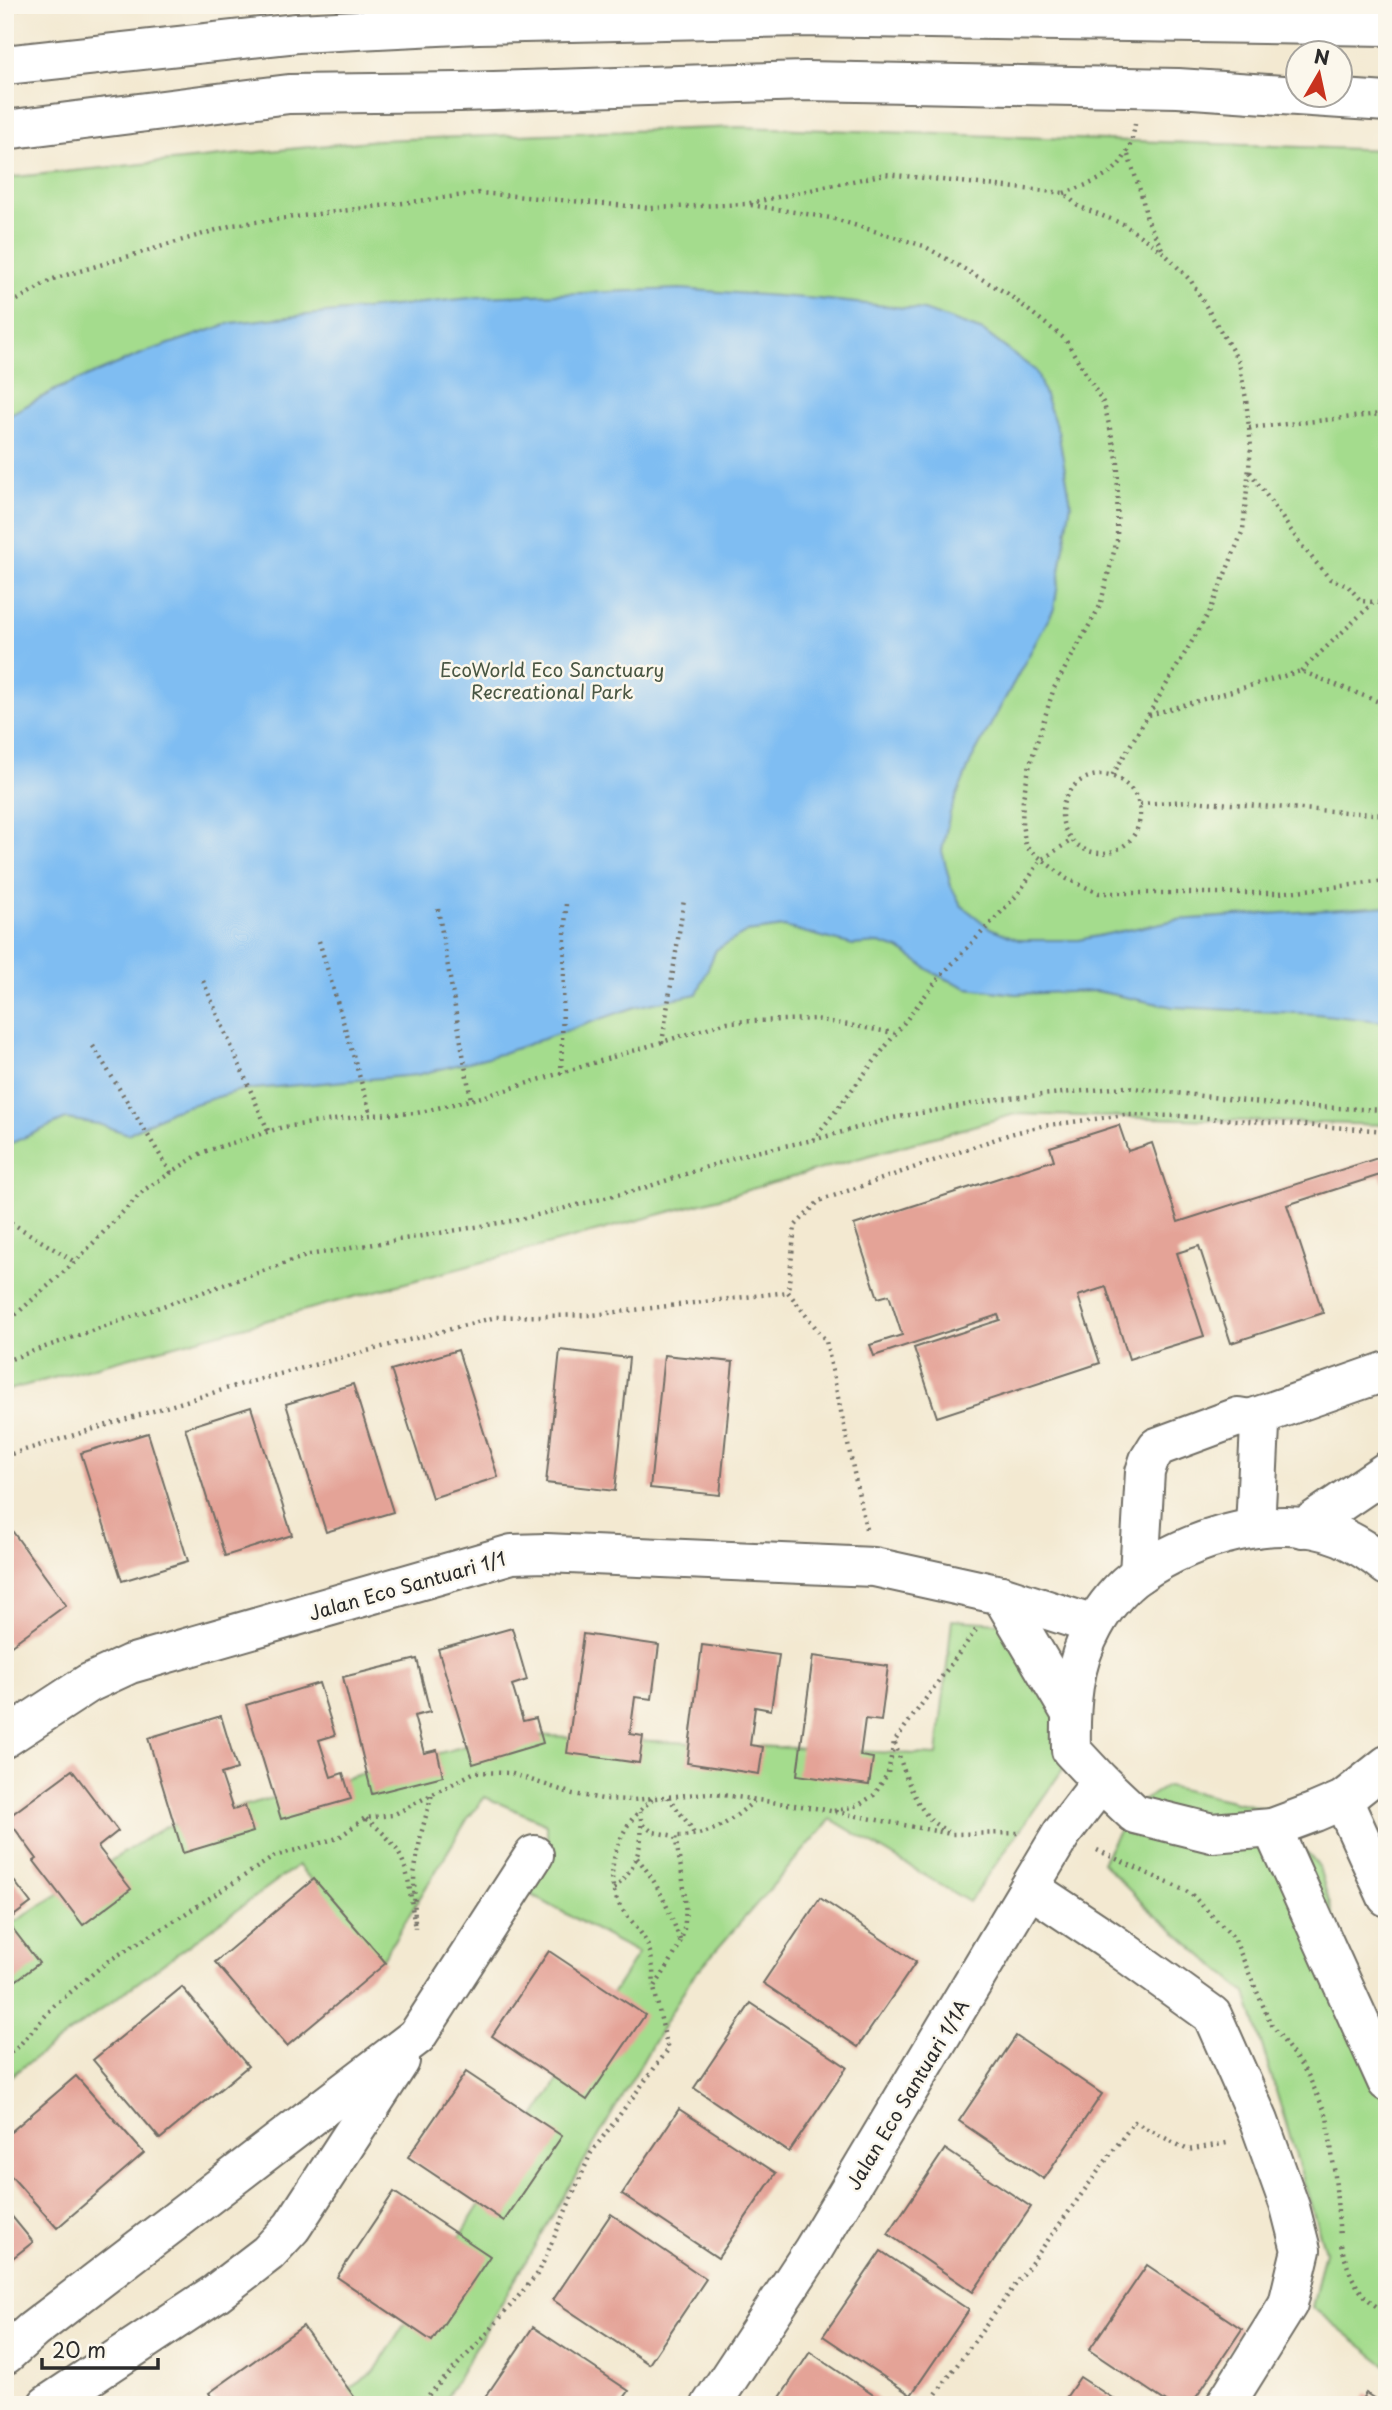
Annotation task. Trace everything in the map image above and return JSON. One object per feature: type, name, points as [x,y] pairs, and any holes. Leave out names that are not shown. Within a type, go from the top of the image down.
[{"type":"street","points":[[5,65],[485,15],[794,11],[1387,26]]},
{"type":"street","points":[[5,130],[289,94],[460,92],[805,80],[1178,88],[1387,102]]},
{"type":"street","points":[[1250,1419],[1387,1371]]},
{"type":"street","points":[[1139,1574],[1145,1472],[1157,1447],[1238,1417],[1250,1419],[1260,1426],[1255,1528]]},
{"type":"street","points":[[1303,1528],[1387,1471]]},
{"type":"street","points":[[1387,1566],[1341,1537],[1303,1528],[1255,1528],[1219,1535],[1181,1551],[1139,1574],[1119,1591],[1094,1625],[1077,1663],[1070,1712],[1072,1750],[1135,1814],[1212,1833],[1272,1828],[1343,1800],[1387,1765]]},
{"type":"street","name":"Jalan Eco Santuari 1/1","points":[[5,1738],[89,1683],[130,1664],[512,1554],[546,1553],[874,1567],[1001,1595],[1094,1625]]},
{"type":"street","points":[[1001,1595],[1070,1712]]},
{"type":"street","name":"Jalan Eco Santuari 1/1A","points":[[711,2405],[813,2250],[1062,1833],[1101,1782]]},
{"type":"street","points":[[1343,1800],[1387,1897]]},
{"type":"street","points":[[1272,1828],[1387,2082]]},
{"type":"street","points":[[47,2405],[216,2293],[268,2253],[292,2227],[534,1855]]},
{"type":"street","points":[[1030,1888],[1212,2015],[1258,2121],[1290,2207],[1301,2250],[1288,2304],[1224,2405]]},
{"type":"street","points":[[5,2355],[33,2330],[416,2036]]},
{"type":"path","points":[[5,10],[39,5]]},
{"type":"path","points":[[1135,121],[1128,155],[1147,219],[1162,251]]},
{"type":"path","points":[[5,307],[53,279],[233,225],[480,193],[651,208],[746,204],[885,174],[1064,193],[1092,183],[1114,169],[1128,155]]},
{"type":"path","points":[[1064,193],[1078,206],[1123,224],[1162,251],[1191,281],[1239,362],[1247,399],[1251,447],[1243,530],[1210,611],[1112,776]]},
{"type":"path","points":[[746,204],[831,218],[925,246],[1008,294],[1065,339],[1104,404],[1118,462],[1117,540],[1100,606],[1054,688],[1030,764],[1023,798],[1022,824],[1026,847],[1067,879],[1099,893],[1279,893],[1387,881]]},
{"type":"path","points":[[1387,388],[1381,400],[1382,414],[1387,424]]},
{"type":"path","points":[[1249,428],[1382,414]]},
{"type":"path","points":[[1250,471],[1302,546],[1330,579],[1348,586],[1360,601],[1387,603]]},
{"type":"path","points":[[1148,715],[1301,671],[1374,602]]},
{"type":"path","points":[[1301,671],[1387,705]]},
{"type":"path","points":[[1112,776],[1130,786],[1140,804],[1141,822],[1134,838],[1120,849],[1103,853],[1086,851],[1072,840],[1064,828],[1062,813],[1065,799],[1072,787],[1084,778],[1112,776]]},
{"type":"path","points":[[1140,804],[1189,801],[1387,815]]},
{"type":"path","points":[[813,1140],[938,979],[1018,894],[1041,860],[1072,840]]},
{"type":"path","points":[[662,1044],[684,900]]},
{"type":"path","points":[[561,1074],[566,902]]},
{"type":"path","points":[[438,909],[471,1100]]},
{"type":"path","points":[[319,941],[371,1115]]},
{"type":"path","points":[[203,981],[269,1133]]},
{"type":"path","points":[[5,1324],[75,1262],[144,1190],[202,1152],[283,1127],[371,1115],[417,1113],[471,1100],[662,1044],[727,1021],[815,1019],[894,1033]]},
{"type":"path","points":[[93,1046],[171,1173]]},
{"type":"path","points":[[5,1362],[309,1255],[517,1220],[641,1188],[746,1154],[813,1140],[893,1118],[999,1099],[1125,1087],[1288,1106],[1387,1110]]},
{"type":"path","points":[[874,1567],[826,1341],[788,1292],[794,1226],[819,1200],[1010,1134],[1042,1126],[1125,1115],[1180,1116],[1387,1131]]},
{"type":"path","points":[[5,1219],[75,1262]]},
{"type":"path","points":[[5,1456],[242,1384],[496,1317],[592,1315],[788,1292]]},
{"type":"path","points":[[832,1812],[859,1805],[874,1795],[888,1773],[894,1742],[1001,1595]]},
{"type":"path","points":[[894,1742],[905,1775],[918,1801],[931,1821],[951,1833]]},
{"type":"path","points":[[5,2056],[16,2049],[54,2006],[107,1961],[275,1856],[338,1838],[365,1818],[393,1815],[475,1772],[510,1773],[573,1794],[603,1799],[708,1793],[951,1833],[1062,1833],[1189,1893],[1234,1938],[1270,2022],[1308,2075],[1327,2116],[1341,2244],[1350,2277],[1368,2302],[1387,2314]]},
{"type":"path","points":[[365,1818],[385,1833],[402,1855],[415,1929],[414,1875],[432,1794]]},
{"type":"path","points":[[668,1797],[695,1836]]},
{"type":"path","points":[[419,2405],[484,2337],[539,2272],[591,2153],[668,2050],[648,1946],[641,1932],[622,1909],[614,1889],[613,1859],[626,1829],[653,1798]]},
{"type":"path","points":[[643,1825],[653,1832],[695,1836],[713,1831],[755,1800]]},
{"type":"path","points":[[614,1889],[624,1880],[637,1858],[643,1825],[640,1811]]},
{"type":"path","points":[[654,1988],[684,1930],[686,1905],[675,1836]]},
{"type":"path","points":[[637,1858],[663,1895],[680,1940]]},
{"type":"path","points":[[928,2405],[1134,2122],[1188,2150],[1230,2142],[1258,2121]]},
{"type":"green space","name":"EcoWorld Eco Sanctuary Recreational Park","points":[[740,127],[1387,150],[1387,1125],[1015,1114],[702,1203],[5,1391],[5,178],[378,140]]},
{"type":"green space","points":[[952,1620],[1032,1625],[1073,1755],[969,1902],[831,1819],[690,1980],[442,2405],[326,2405],[375,2371],[638,1953],[526,1892],[547,1843],[547,1824],[485,1797],[468,1818],[382,1960],[298,1865],[5,2080],[5,1928],[164,1827],[510,1734],[937,1755]]},
{"type":"green space","points":[[1167,1786],[1271,1810],[1319,1867],[1387,2102],[1387,2366],[1312,2307],[1325,2251],[1246,1993],[1145,1906],[1102,1862],[1133,1806]]},
{"type":"water","points":[[680,289],[924,310],[983,331],[1036,371],[1058,431],[1071,503],[1054,609],[971,761],[950,813],[942,851],[951,886],[961,905],[990,928],[1019,940],[1078,940],[1176,920],[1387,906],[1387,1022],[1316,1014],[1173,1007],[1096,991],[1015,994],[967,988],[935,974],[901,950],[879,943],[853,945],[784,927],[747,932],[716,950],[697,994],[635,1007],[500,1054],[417,1075],[241,1090],[171,1111],[128,1134],[98,1124],[66,1119],[5,1146],[5,417],[57,389],[146,352],[231,323],[480,297]]},
{"type":"building","points":[[1119,1125],[1128,1151],[1152,1143],[1178,1222],[1387,1155],[1387,1192],[1380,1175],[1287,1205],[1323,1313],[1231,1343],[1199,1246],[1177,1253],[1204,1336],[1129,1359],[1106,1287],[1078,1296],[1100,1363],[937,1417],[914,1348],[1000,1320],[998,1315],[874,1356],[870,1345],[902,1335],[889,1295],[878,1298],[854,1225],[1054,1160],[1050,1147]]},
{"type":"building","points":[[458,1350],[498,1477],[432,1498],[391,1370]]},
{"type":"building","points":[[560,1350],[629,1358],[615,1491],[546,1483]]},
{"type":"building","points":[[664,1355],[733,1362],[720,1495],[650,1488]]},
{"type":"building","points":[[353,1384],[393,1512],[326,1532],[286,1404]]},
{"type":"building","points":[[251,1407],[292,1535],[225,1556],[185,1428]]},
{"type":"building","points":[[148,1433],[188,1561],[122,1581],[81,1453]]},
{"type":"building","points":[[5,1521],[66,1605],[10,1646],[5,1640]]},
{"type":"building","points":[[512,1628],[527,1680],[512,1685],[523,1721],[536,1718],[543,1743],[473,1764],[438,1649]]},
{"type":"building","points":[[583,1634],[659,1645],[652,1699],[635,1697],[630,1734],[643,1736],[639,1763],[567,1753]]},
{"type":"building","points":[[702,1645],[779,1655],[771,1710],[755,1707],[750,1745],[763,1747],[759,1774],[687,1763]]},
{"type":"building","points":[[813,1656],[888,1666],[881,1721],[865,1719],[860,1756],[873,1758],[869,1785],[797,1775]]},
{"type":"building","points":[[417,1659],[430,1712],[414,1716],[424,1753],[437,1750],[443,1776],[372,1794],[343,1677]]},
{"type":"building","points":[[319,1683],[335,1735],[319,1740],[331,1777],[343,1773],[351,1799],[281,1819],[246,1705]]},
{"type":"building","points":[[221,1716],[237,1769],[221,1774],[233,1810],[245,1806],[253,1832],[183,1853],[148,1738]]},
{"type":"building","points":[[72,1770],[118,1831],[98,1847],[131,1889],[83,1925],[34,1861],[37,1859],[7,1818]]},
{"type":"building","points":[[5,1869],[31,1903],[7,1921],[39,1963],[5,1989]]},
{"type":"building","points":[[314,1879],[386,1963],[287,2046],[215,1962]]},
{"type":"building","points":[[820,1898],[916,1962],[858,2047],[763,1983]]},
{"type":"building","points":[[549,1951],[645,2015],[587,2100],[492,2036]]},
{"type":"building","points":[[182,1987],[248,2066],[160,2139],[93,2060]]},
{"type":"building","points":[[751,2003],[847,2067],[789,2152],[694,2088]]},
{"type":"building","points":[[1016,2036],[1102,2094],[1044,2179],[959,2121]]},
{"type":"building","points":[[466,2072],[562,2136],[504,2221],[408,2157]]},
{"type":"building","points":[[76,2076],[144,2153],[57,2228],[5,2169],[5,2137]]},
{"type":"building","points":[[679,2109],[776,2173],[718,2258],[622,2194]]},
{"type":"building","points":[[945,2149],[1031,2207],[973,2292],[888,2234]]},
{"type":"building","points":[[394,2192],[490,2256],[432,2341],[337,2277]]},
{"type":"building","points":[[5,2208],[33,2242],[5,2264]]},
{"type":"building","points":[[611,2214],[706,2279],[649,2364],[553,2300]]},
{"type":"building","points":[[881,2251],[969,2310],[911,2395],[823,2336]]},
{"type":"building","points":[[1147,2265],[1242,2329],[1191,2405],[1171,2405],[1089,2350]]},
{"type":"building","points":[[303,2326],[360,2405],[217,2405],[209,2393]]},
{"type":"building","points":[[533,2327],[629,2391],[619,2405],[480,2405]]},
{"type":"building","points":[[810,2352],[888,2405],[775,2405]]},
{"type":"building","points":[[1080,2377],[1123,2405],[1061,2405]]},
{"type":"building","points":[[1366,2393],[1384,2405],[1358,2405]]}]
